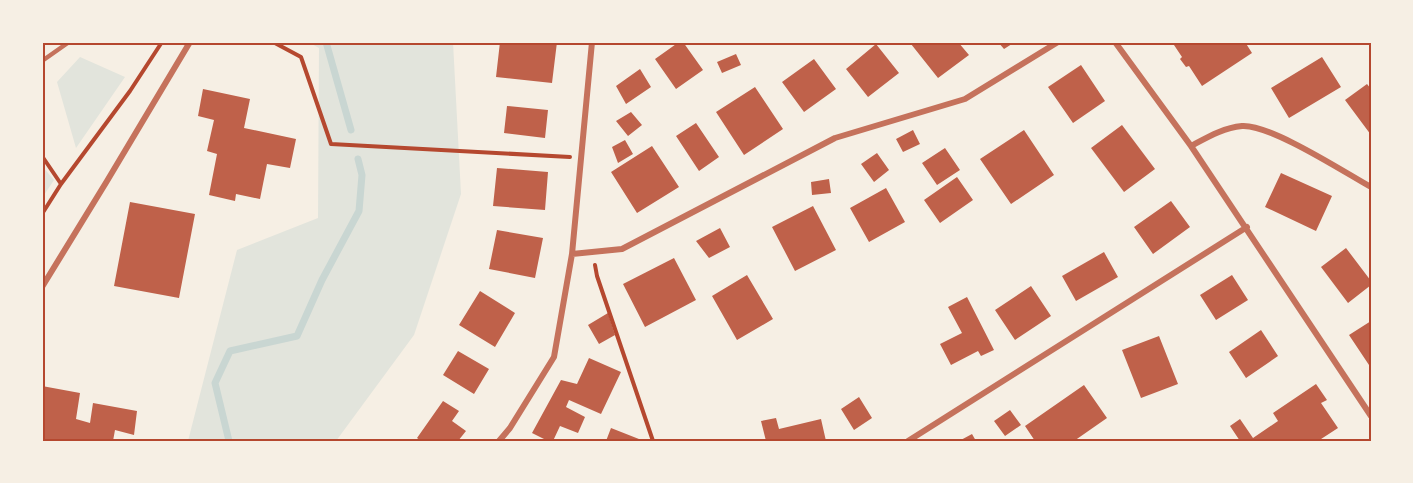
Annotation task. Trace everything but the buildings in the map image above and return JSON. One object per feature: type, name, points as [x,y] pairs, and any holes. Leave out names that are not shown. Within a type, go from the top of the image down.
[{"type":"street","points":[[499,441],[510,428],[554,357],[572,254],[592,42]]},
{"type":"street","points":[[572,254],[593,254],[622,249],[835,138],[965,99],[1058,42]]},
{"type":"street","points":[[1116,42],[1247,227],[1371,416]]},
{"type":"street","points":[[42,287],[189,43]]},
{"type":"street","points":[[1191,146],[1222,130],[1245,126],[1268,130],[1371,187]]},
{"type":"street","points":[[908,441],[1247,227]]},
{"type":"lane","points":[[42,61],[69,42]]},
{"type":"lane","points":[[181,42],[189,43]]},
{"type":"path","points":[[42,214],[162,42]]},
{"type":"path","points":[[273,42],[302,57],[331,144],[582,158]]},
{"type":"path","points":[[42,156],[61,184]]},
{"type":"path","points":[[593,254],[597,276],[653,441]]},
{"type":"shaded area","points":[[308,42],[453,42],[461,194],[414,335],[336,441],[188,441],[237,250],[318,218],[319,48]]},
{"type":"shaded area","points":[[80,57],[125,77],[76,148],[57,82]]},
{"type":"shaded area","points":[[42,166],[54,180],[42,198]]},
{"type":"waterway","points":[[326,42],[351,130]]},
{"type":"waterway","points":[[229,441],[215,383],[230,351],[297,336],[322,280],[359,211],[362,175],[358,159]]}]
